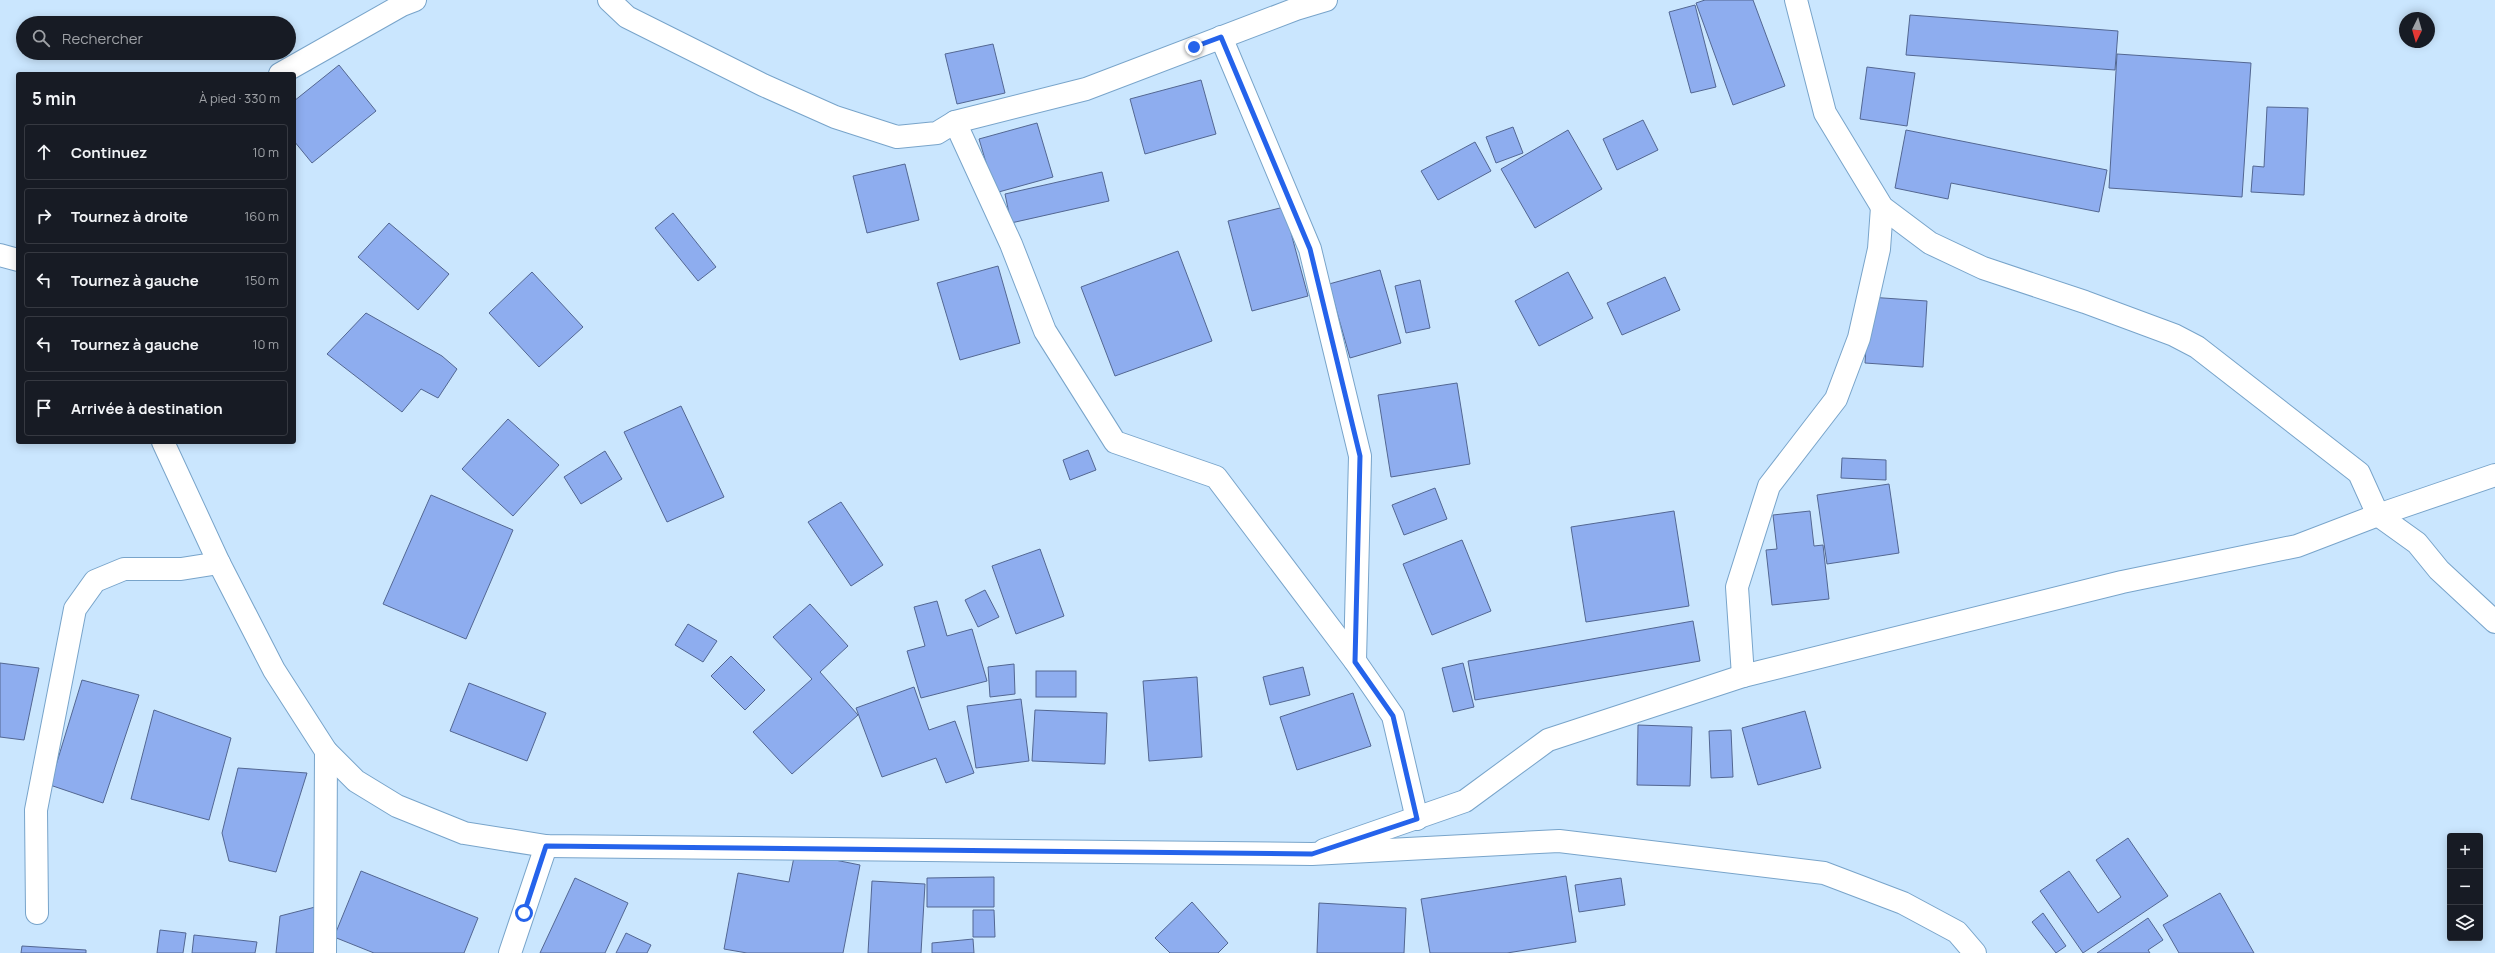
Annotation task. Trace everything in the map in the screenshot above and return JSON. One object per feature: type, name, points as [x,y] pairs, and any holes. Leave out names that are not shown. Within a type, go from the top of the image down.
[{"type":"street","points":[[284,72],[402,5],[415,0]]},
{"type":"street","points":[[609,0],[627,17],[690,51],[835,117],[897,137],[937,133],[955,122],[1086,89],[1296,9],[1326,0]]},
{"type":"street","points":[[1796,0],[1825,113],[1882,207],[1930,243],[1983,268],[2084,302],[2174,335],[2197,347],[2359,473],[2378,515],[2417,543],[2439,570],[2495,622]]},
{"type":"street","points":[[1221,37],[1310,249],[1360,456],[1355,662]]},
{"type":"street","points":[[955,122],[1011,244],[1045,331],[1115,442],[1216,477],[1355,662],[1393,716],[1417,819]]},
{"type":"street","points":[[1743,676],[1737,587],[1769,486],[1836,399],[1858,338],[1879,249],[1882,207]]},
{"type":"street","points":[[0,255],[16,259]]},
{"type":"street","points":[[164,444],[219,563],[274,670],[326,751],[356,781],[397,806],[464,833],[546,846],[1312,854],[1559,841],[1824,873],[1903,903],[1957,932],[1975,953]]},
{"type":"street","points":[[1312,854],[1417,819],[1465,801],[1548,740],[1743,676],[2122,582],[2297,546],[2378,515],[2495,475]]},
{"type":"street","points":[[37,913],[37,804],[75,609],[95,581],[124,569],[182,569],[219,563]]},
{"type":"street","points":[[325,953],[326,751]]},
{"type":"street","points":[[510,953],[546,846]]},
{"type":"building","points":[[1705,0],[1753,0],[1785,86],[1733,105],[1696,3]]},
{"type":"building","points":[[1695,5],[1716,87],[1691,93],[1669,12]]},
{"type":"building","points":[[1910,15],[2118,31],[2115,70],[1906,55]]},
{"type":"building","points":[[993,44],[1005,93],[957,104],[945,54]]},
{"type":"building","points":[[2117,54],[2251,63],[2242,197],[2109,188]]},
{"type":"building","points":[[339,65],[376,111],[312,163],[296,143],[296,99]]},
{"type":"building","points":[[1867,67],[1915,73],[1907,126],[1860,119]]},
{"type":"building","points":[[1201,80],[1216,134],[1145,154],[1130,99]]},
{"type":"building","points":[[2267,107],[2308,108],[2304,195],[2251,192],[2253,166],[2264,167]]},
{"type":"building","points":[[1643,120],[1658,150],[1617,170],[1603,139]]},
{"type":"building","points":[[1037,123],[1053,177],[995,193],[979,139]]},
{"type":"building","points":[[1513,127],[1523,153],[1496,163],[1486,137]]},
{"type":"building","points":[[1568,130],[1602,189],[1535,228],[1501,169]]},
{"type":"building","points":[[1906,130],[2107,170],[2099,212],[1951,183],[1948,199],[1895,188]]},
{"type":"building","points":[[1475,142],[1491,171],[1438,200],[1421,171]]},
{"type":"building","points":[[905,164],[919,220],[867,233],[853,176]]},
{"type":"building","points":[[1102,172],[1109,201],[1011,223],[1005,194]]},
{"type":"building","points":[[1284,207],[1308,296],[1252,311],[1228,221]]},
{"type":"building","points":[[673,213],[716,267],[698,281],[655,228]]},
{"type":"building","points":[[389,223],[449,274],[418,310],[358,257]]},
{"type":"building","points":[[1178,251],[1212,341],[1115,376],[1081,287]]},
{"type":"building","points":[[998,266],[1020,343],[960,360],[937,283]]},
{"type":"building","points":[[1380,270],[1401,343],[1350,358],[1329,284]]},
{"type":"building","points":[[532,272],[583,327],[539,367],[489,313]]},
{"type":"building","points":[[1568,272],[1593,318],[1539,346],[1515,301]]},
{"type":"building","points":[[1665,277],[1680,310],[1622,335],[1607,303]]},
{"type":"building","points":[[1420,280],[1430,328],[1406,333],[1395,286]]},
{"type":"building","points":[[1869,297],[1927,301],[1923,367],[1865,363]]},
{"type":"building","points":[[366,313],[442,356],[457,369],[438,398],[421,389],[402,412],[327,354]]},
{"type":"building","points":[[1457,383],[1470,464],[1391,477],[1378,395]]},
{"type":"building","points":[[681,406],[724,497],[667,522],[624,432]]},
{"type":"building","points":[[508,419],[559,465],[513,516],[462,469]]},
{"type":"building","points":[[1088,450],[1096,470],[1070,480],[1063,460]]},
{"type":"building","points":[[605,451],[622,479],[581,504],[564,477]]},
{"type":"building","points":[[1842,458],[1886,460],[1886,480],[1841,478]]},
{"type":"building","points":[[1889,484],[1899,553],[1827,564],[1817,495]]},
{"type":"building","points":[[1435,488],[1447,519],[1404,535],[1392,505]]},
{"type":"building","points":[[431,495],[513,530],[466,639],[383,604]]},
{"type":"building","points":[[841,502],[883,565],[851,586],[808,522]]},
{"type":"building","points":[[1674,511],[1689,606],[1586,622],[1571,527]]},
{"type":"building","points":[[1810,511],[1814,546],[1823,545],[1829,599],[1772,605],[1766,550],[1777,549],[1773,515]]},
{"type":"building","points":[[1462,540],[1491,611],[1432,635],[1403,564]]},
{"type":"building","points":[[1040,549],[1064,616],[1016,634],[992,566]]},
{"type":"building","points":[[985,590],[999,617],[978,627],[965,600]]},
{"type":"building","points":[[937,601],[947,636],[972,629],[987,681],[921,698],[907,651],[925,646],[914,607]]},
{"type":"building","points":[[810,604],[848,646],[820,672],[858,715],[792,774],[753,732],[812,679],[773,637]]},
{"type":"building","points":[[1693,621],[1700,661],[1475,700],[1468,661]]},
{"type":"building","points":[[688,624],[717,641],[703,662],[675,645]]},
{"type":"building","points":[[731,656],[765,690],[745,710],[711,676]]},
{"type":"building","points":[[0,663],[39,668],[24,740],[0,737]]},
{"type":"building","points":[[1463,663],[1474,707],[1453,712],[1442,668]]},
{"type":"building","points":[[1014,664],[1015,694],[990,697],[988,667]]},
{"type":"building","points":[[1303,667],[1310,695],[1270,705],[1263,677]]},
{"type":"building","points":[[1036,671],[1076,671],[1076,697],[1036,697]]},
{"type":"building","points":[[1197,677],[1202,757],[1149,761],[1143,681]]},
{"type":"building","points":[[82,680],[139,695],[103,803],[50,785]]},
{"type":"building","points":[[469,683],[546,713],[527,761],[450,731]]},
{"type":"building","points":[[914,687],[929,730],[955,721],[974,773],[946,783],[936,758],[882,777],[856,708]]},
{"type":"building","points":[[1353,693],[1371,746],[1297,770],[1280,717]]},
{"type":"building","points":[[1021,699],[1029,761],[976,768],[967,706]]},
{"type":"building","points":[[154,710],[231,738],[209,820],[131,799]]},
{"type":"building","points":[[1035,710],[1107,713],[1105,764],[1032,761]]},
{"type":"building","points":[[1805,711],[1821,768],[1758,785],[1742,728]]},
{"type":"building","points":[[1638,725],[1692,727],[1690,786],[1637,785]]},
{"type":"building","points":[[1731,730],[1733,777],[1711,778],[1709,731]]},
{"type":"building","points":[[238,768],[307,773],[276,872],[229,861],[222,833]]},
{"type":"building","points":[[2128,838],[2168,896],[2083,953],[2040,891],[2069,871],[2098,913],[2121,897],[2096,860]]},
{"type":"building","points":[[795,852],[860,865],[843,953],[747,953],[724,949],[738,873],[789,882]]},
{"type":"building","points":[[361,871],[478,918],[464,953],[374,953],[334,937]]},
{"type":"building","points":[[1566,876],[1576,942],[1507,953],[1430,953],[1421,899]]},
{"type":"building","points":[[994,877],[994,907],[927,907],[927,878]]},
{"type":"building","points":[[575,878],[628,903],[605,953],[540,953]]},
{"type":"building","points":[[1621,878],[1625,905],[1579,912],[1575,885]]},
{"type":"building","points":[[872,881],[925,884],[921,953],[868,953]]},
{"type":"building","points":[[2220,893],[2254,953],[2179,953],[2163,925]]},
{"type":"building","points":[[1192,902],[1228,943],[1218,953],[1170,953],[1155,938]]},
{"type":"building","points":[[1319,903],[1406,908],[1404,953],[1317,953]]},
{"type":"building","points":[[327,904],[318,953],[276,953],[280,916]]},
{"type":"building","points":[[973,910],[994,910],[995,937],[973,937]]},
{"type":"building","points":[[2043,913],[2066,946],[2056,953],[2032,922]]},
{"type":"building","points":[[2148,918],[2163,940],[2148,950],[2150,953],[2097,953]]},
{"type":"building","points":[[160,930],[186,933],[183,953],[157,953]]},
{"type":"building","points":[[626,933],[651,945],[647,953],[616,953]]},
{"type":"building","points":[[194,935],[257,942],[255,953],[192,953]]},
{"type":"building","points":[[973,939],[974,953],[932,953],[932,943]]},
{"type":"building","points":[[22,946],[86,950],[86,953],[21,953]]},
{"type":"route","points":[[524,913],[546,846],[1312,854],[1417,819],[1393,716],[1355,662],[1360,456],[1310,249],[1221,37],[1194,47]]}]
